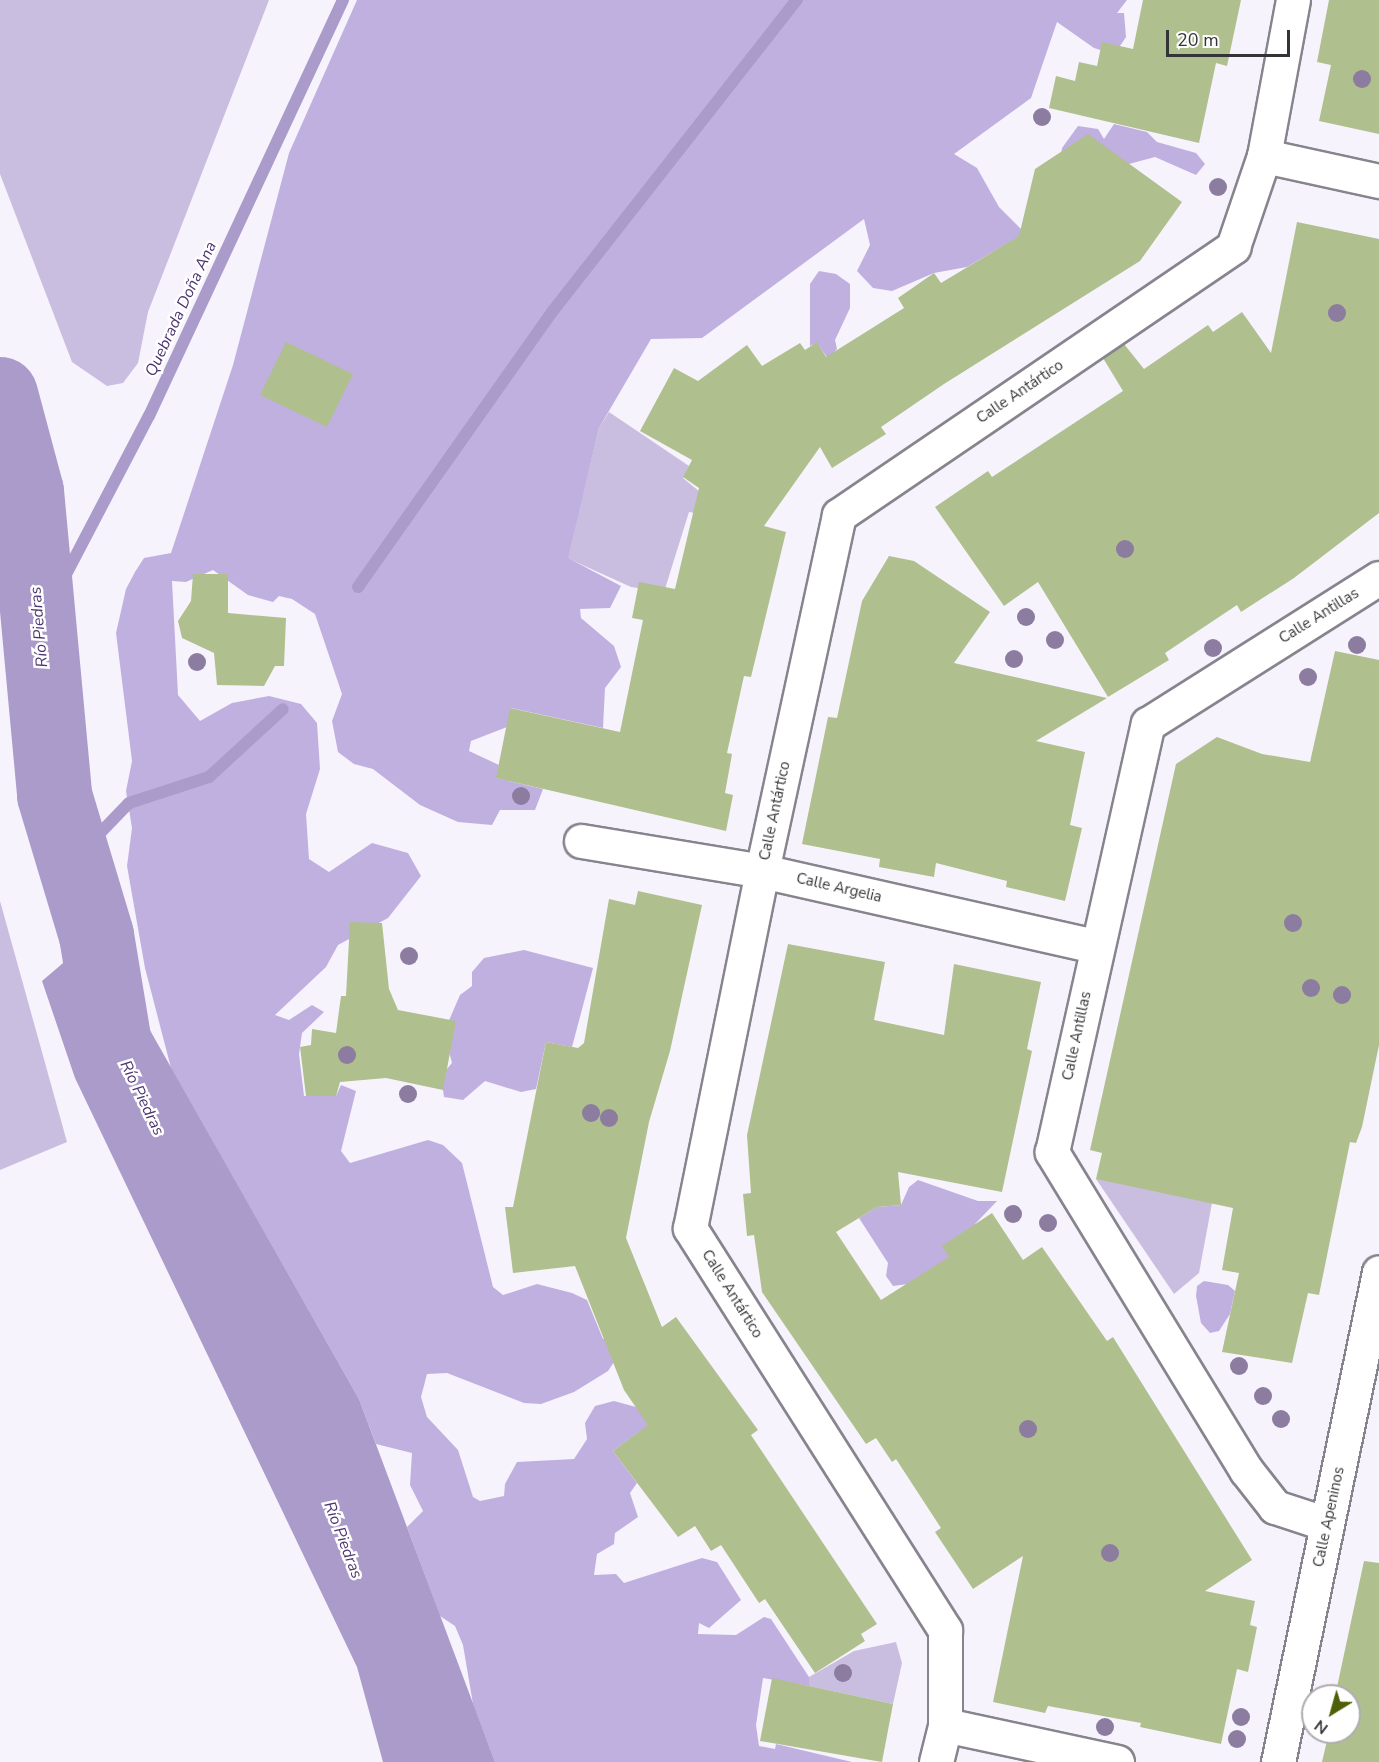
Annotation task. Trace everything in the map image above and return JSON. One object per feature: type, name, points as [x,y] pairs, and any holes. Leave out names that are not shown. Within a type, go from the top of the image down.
[{"type":"street","name":"Calle Antártico","points":[[936,1762],[945,1725],[945,1630],[690,1228],[762,871],[839,515],[1233,247],[1264,156],[1293,0]]},
{"type":"street","points":[[1264,156],[1379,181]]},
{"type":"street","name":"Calle Antillas","points":[[1327,1524],[1275,1507],[1246,1470],[1053,1152],[1095,946],[1148,724],[1379,578]]},
{"type":"street","name":"Calle Argelia","points":[[581,841],[762,871],[1095,946]]},
{"type":"street","name":"Calle Apeninos","points":[[1278,1762],[1379,1272]]},
{"type":"street","points":[[945,1725],[1117,1762]]},
{"type":"shaded area","points":[[0,0],[269,0],[148,312],[138,363],[123,383],[107,386],[72,362],[0,174]]},
{"type":"shaded area","points":[[357,0],[1127,0],[1117,13],[1124,13],[1126,37],[1120,46],[1107,52],[1094,48],[1057,22],[1031,98],[954,154],[977,168],[999,207],[1025,233],[967,267],[934,273],[892,291],[873,288],[857,271],[870,245],[864,219],[702,338],[651,339],[599,428],[568,558],[621,586],[610,608],[580,609],[581,618],[614,646],[621,667],[605,688],[603,728],[511,708],[507,727],[471,741],[469,751],[499,765],[497,778],[543,789],[535,810],[500,810],[492,825],[458,822],[420,805],[373,769],[354,764],[338,752],[332,721],[342,694],[315,614],[292,599],[279,596],[273,602],[248,595],[213,570],[186,582],[172,581],[178,695],[200,721],[232,703],[269,696],[301,704],[317,723],[320,769],[306,814],[309,859],[329,872],[372,843],[408,853],[421,876],[388,918],[338,945],[326,967],[275,1015],[289,1020],[312,1005],[324,1012],[302,1033],[299,1054],[304,1096],[336,1096],[341,1085],[356,1091],[341,1151],[350,1163],[428,1140],[443,1145],[462,1163],[493,1287],[503,1295],[537,1284],[572,1293],[587,1300],[603,1339],[617,1335],[618,1356],[608,1371],[574,1392],[541,1404],[524,1403],[447,1373],[427,1374],[421,1397],[427,1417],[458,1450],[473,1497],[480,1501],[504,1496],[505,1484],[517,1462],[574,1459],[587,1439],[585,1423],[595,1406],[614,1401],[636,1407],[683,1400],[613,1451],[637,1483],[630,1493],[638,1517],[615,1533],[614,1544],[597,1554],[594,1575],[616,1574],[624,1583],[702,1558],[717,1562],[741,1600],[709,1628],[699,1623],[698,1634],[736,1635],[764,1617],[771,1619],[809,1677],[809,1686],[763,1678],[756,1725],[759,1746],[775,1749],[776,1744],[852,1762],[495,1762],[473,1704],[463,1645],[455,1626],[440,1616],[407,1527],[423,1511],[410,1485],[412,1453],[376,1444],[359,1399],[171,1068],[145,968],[127,866],[132,828],[126,791],[132,761],[116,633],[126,589],[144,558],[171,553],[233,365],[289,153]]},
{"type":"shaded area","points":[[1114,124],[1147,132],[1157,142],[1196,153],[1205,164],[1196,175],[1155,157],[1129,164],[1060,161],[1062,148],[1078,126],[1098,129],[1104,139]]},
{"type":"shaded area","points":[[819,271],[836,274],[850,284],[850,308],[835,340],[837,349],[828,359],[817,343],[810,346],[810,284]]},
{"type":"shaded area","points":[[609,412],[689,466],[683,478],[734,520],[689,512],[664,592],[631,587],[567,558],[599,428]]},
{"type":"shaded area","points":[[0,901],[67,1142],[0,1170]]},
{"type":"shaded area","points":[[524,950],[593,968],[572,1047],[546,1042],[536,1089],[521,1092],[485,1081],[463,1100],[444,1097],[441,1076],[452,1063],[444,1032],[460,995],[472,986],[472,972],[484,958]]},
{"type":"shaded area","points":[[1220,1160],[1199,1273],[1174,1294],[1096,1179]]},
{"type":"shaded area","points":[[918,1180],[978,1201],[997,1201],[975,1224],[962,1277],[893,1286],[886,1276],[888,1263],[859,1218],[877,1207],[901,1205],[909,1187]]},
{"type":"shaded area","points":[[1204,1281],[1228,1285],[1235,1291],[1230,1314],[1219,1331],[1210,1333],[1201,1323],[1196,1296],[1197,1286]]},
{"type":"shaded area","points":[[896,1642],[902,1663],[893,1704],[809,1686],[809,1677],[854,1651]]},
{"type":"water","points":[[96,935],[359,1399],[495,1762],[383,1762],[357,1667],[75,1078],[42,981]]},
{"type":"building","points":[[1143,0],[1241,0],[1227,66],[1216,63],[1199,143],[1049,108],[1056,76],[1075,81],[1079,62],[1097,66],[1102,42],[1133,49]]},
{"type":"building","points":[[1329,0],[1379,0],[1379,134],[1319,121],[1331,65],[1317,62]]},
{"type":"building","points":[[1088,134],[1182,202],[1140,261],[944,384],[881,427],[886,434],[832,468],[820,447],[764,526],[786,532],[751,677],[744,676],[727,753],[732,754],[725,793],[733,795],[726,831],[496,778],[510,708],[620,732],[643,620],[632,618],[639,582],[675,589],[699,488],[683,477],[692,460],[640,431],[674,368],[698,381],[747,345],[762,366],[800,343],[805,350],[817,342],[826,357],[904,308],[898,298],[934,273],[941,283],[1019,236],[1035,169]]},
{"type":"building","points":[[1297,222],[1379,239],[1379,513],[1294,578],[1241,612],[1237,605],[1165,653],[1169,660],[1108,697],[1038,582],[1004,606],[935,507],[988,471],[992,477],[1123,391],[1103,358],[1124,344],[1144,369],[1208,325],[1213,332],[1242,312],[1271,353]]},
{"type":"building","points":[[286,342],[353,374],[327,427],[260,395]]},
{"type":"building","points":[[889,556],[914,561],[990,612],[954,663],[1107,698],[1036,741],[1085,752],[1070,825],[1082,828],[1065,901],[1006,887],[1007,881],[936,863],[934,877],[879,867],[880,859],[802,844],[828,717],[837,718],[862,601]]},
{"type":"building","points":[[193,574],[228,574],[228,613],[286,618],[284,666],[275,666],[264,686],[217,685],[214,653],[182,638],[178,621],[191,601]]},
{"type":"building","points":[[1335,651],[1379,660],[1379,1045],[1362,1127],[1356,1143],[1350,1142],[1319,1295],[1308,1293],[1292,1363],[1222,1352],[1239,1273],[1222,1270],[1233,1208],[1096,1179],[1102,1153],[1090,1150],[1176,764],[1217,737],[1262,754],[1310,762]]},
{"type":"building","points":[[638,891],[702,905],[670,1051],[649,1122],[626,1238],[662,1327],[676,1317],[758,1430],[751,1435],[877,1624],[861,1634],[865,1641],[815,1673],[765,1599],[759,1603],[721,1545],[711,1551],[695,1526],[678,1537],[613,1451],[648,1425],[624,1390],[575,1266],[513,1273],[505,1207],[513,1207],[546,1042],[578,1048],[584,1043],[609,899],[635,905]]},
{"type":"building","points":[[350,922],[382,923],[389,989],[398,1010],[456,1021],[443,1090],[386,1078],[340,1082],[336,1096],[306,1096],[300,1047],[311,1045],[312,1029],[336,1033],[341,996],[346,996]]},
{"type":"building","points":[[788,944],[885,962],[874,1020],[944,1035],[954,964],[1041,982],[1027,1049],[1032,1051],[1002,1192],[898,1172],[901,1205],[877,1207],[836,1232],[881,1300],[949,1257],[942,1246],[992,1213],[1023,1260],[1042,1247],[1107,1341],[1113,1337],[1252,1560],[1205,1591],[1255,1601],[1250,1625],[1257,1627],[1248,1672],[1237,1669],[1221,1744],[1140,1727],[1141,1723],[1048,1706],[1045,1713],[993,1702],[1023,1556],[973,1589],[935,1532],[941,1528],[896,1459],[892,1462],[876,1438],[866,1444],[762,1292],[754,1235],[747,1236],[743,1194],[751,1193],[747,1135]]},
{"type":"building","points":[[1364,1561],[1379,1563],[1379,1762],[1322,1762],[1326,1744],[1361,1744],[1361,1684],[1338,1684]]},
{"type":"building","points":[[772,1678],[893,1704],[882,1762],[760,1741]]},
{"type":"waterway","name":"Quebrada Doña Ana","points":[[39,626],[149,416],[343,0]]},
{"type":"waterway","points":[[358,587],[552,312],[797,0]]},
{"type":"waterway","name":"Río Piedras","points":[[0,394],[26,491],[54,795],[96,935],[113,1038]]},
{"type":"waterway","points":[[74,860],[129,803],[209,777],[283,709]]}]
